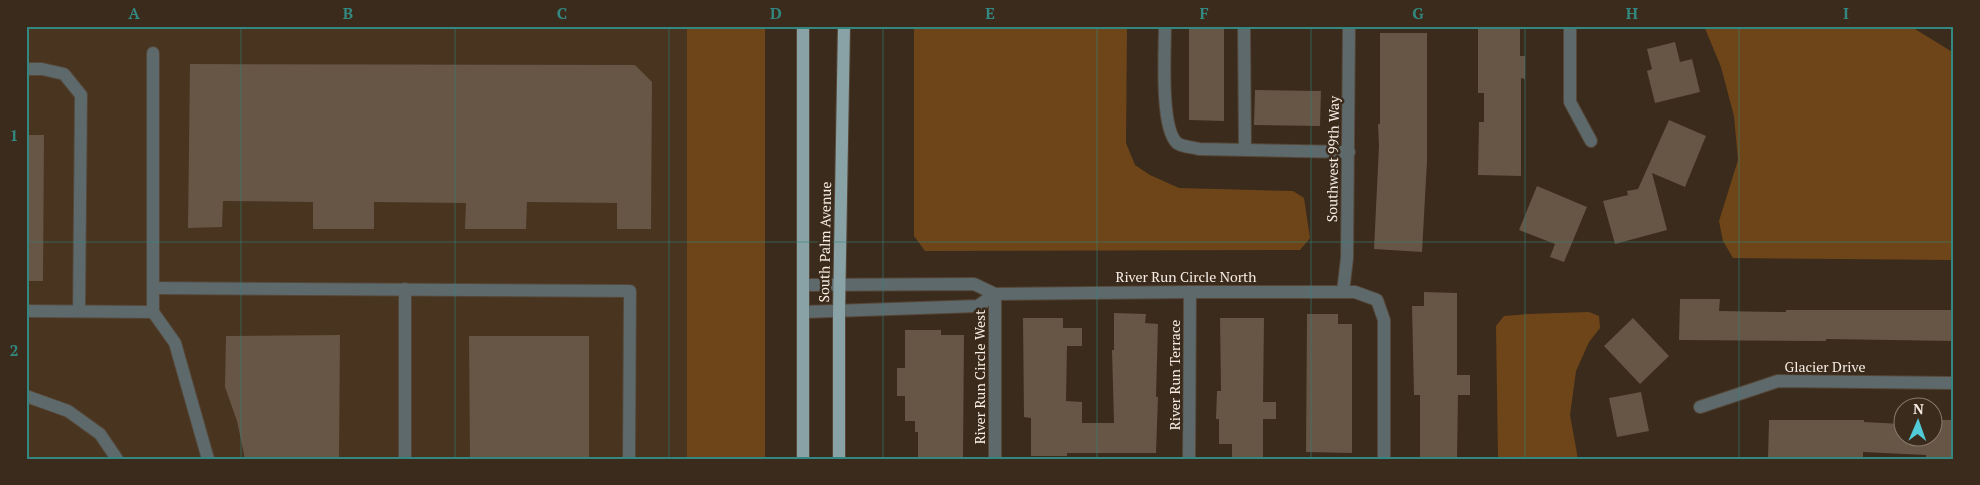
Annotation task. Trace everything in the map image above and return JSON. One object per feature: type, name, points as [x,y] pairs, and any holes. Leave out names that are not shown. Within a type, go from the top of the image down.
[{"type":"main road","name":"South Palm Avenue","points":[[803,26],[803,459]]},
{"type":"main road","name":"South Palm Avenue","points":[[839,459],[839,284],[844,26]]},
{"type":"street","points":[[1165,26],[1166,118],[1171,135],[1178,144],[1199,149],[1349,152]]},
{"type":"street","points":[[1244,26],[1245,150]]},
{"type":"street","name":"Southwest 99th Way","points":[[1343,292],[1347,258],[1349,26]]},
{"type":"street","points":[[1570,26],[1570,102],[1591,141]]},
{"type":"street","points":[[153,53],[153,312],[175,343],[208,459]]},
{"type":"street","points":[[26,69],[42,69],[64,74],[81,94],[79,311]]},
{"type":"street","name":"River Run Circle North","points":[[804,285],[974,284],[995,294],[1355,292],[1377,300],[1384,320],[1384,459]]},
{"type":"street","points":[[153,288],[630,291],[629,459]]},
{"type":"street","points":[[405,290],[405,459]]},
{"type":"street","name":"River Run Terrace","points":[[1189,459],[1190,292]]},
{"type":"street","name":"River Run Circle North","points":[[804,312],[978,306],[995,294]]},
{"type":"street","name":"River Run Circle West","points":[[995,294],[995,459]]},
{"type":"street","points":[[26,311],[153,312]]},
{"type":"street","name":"Glacier Drive","points":[[1700,407],[1778,382],[1954,383]]},
{"type":"street","points":[[26,396],[68,411],[100,434],[117,459]]},
{"type":"shaded area","points":[[26,26],[687,26],[687,459],[26,459]]},
{"type":"shaded area","points":[[687,26],[765,26],[765,459],[687,459]]},
{"type":"shaded area","points":[[914,26],[1127,26],[1126,143],[1135,165],[1150,175],[1179,188],[1293,191],[1304,198],[1310,238],[1300,250],[925,251],[914,236]]},
{"type":"shaded area","points":[[1704,26],[1910,26],[1954,53],[1954,260],[1733,258],[1723,241],[1719,221],[1738,160],[1734,116],[1721,67]]},
{"type":"shaded area","points":[[1589,312],[1599,316],[1600,328],[1589,342],[1576,371],[1570,415],[1578,459],[1498,459],[1496,326],[1504,316]]},
{"type":"building","points":[[1189,26],[1224,26],[1224,121],[1189,120]]},
{"type":"building","points":[[1478,26],[1520,26],[1520,56],[1525,56],[1525,79],[1521,78],[1521,176],[1478,175],[1479,122],[1484,122],[1484,93],[1478,93]]},
{"type":"building","points":[[1380,33],[1427,33],[1427,161],[1422,252],[1374,249],[1379,146],[1378,124],[1380,124]]},
{"type":"building","points":[[1675,42],[1680,62],[1692,59],[1700,92],[1655,103],[1647,71],[1652,69],[1647,49]]},
{"type":"building","points":[[190,64],[635,65],[652,82],[651,229],[617,229],[617,203],[527,202],[526,229],[465,229],[466,203],[374,202],[374,229],[313,229],[313,202],[223,201],[222,227],[188,228]]},
{"type":"building","points":[[1255,90],[1321,91],[1320,126],[1254,125]]},
{"type":"building","points":[[1669,120],[1706,136],[1685,187],[1652,173],[1667,230],[1615,244],[1603,201],[1628,195],[1627,191],[1638,189]]},
{"type":"building","points":[[26,135],[44,135],[43,281],[26,281]]},
{"type":"building","points":[[1537,186],[1587,207],[1564,262],[1550,257],[1555,244],[1519,230]]},
{"type":"building","points":[[1424,292],[1457,293],[1457,375],[1470,375],[1470,395],[1458,395],[1457,459],[1420,459],[1420,395],[1414,395],[1412,306],[1424,306]]},
{"type":"building","points":[[1680,299],[1720,299],[1719,311],[1954,310],[1954,341],[1826,339],[1826,341],[1679,340]]},
{"type":"building","points":[[1114,313],[1146,314],[1145,323],[1158,324],[1156,453],[1067,453],[1067,456],[1031,456],[1031,418],[1024,417],[1023,318],[1063,318],[1063,328],[1082,328],[1082,346],[1067,346],[1066,401],[1082,402],[1082,423],[1114,423],[1112,350],[1114,350]]},
{"type":"building","points":[[1307,314],[1338,314],[1338,324],[1352,324],[1352,453],[1306,452]]},
{"type":"building","points":[[1220,318],[1264,318],[1263,402],[1276,402],[1276,419],[1263,419],[1263,457],[1232,457],[1232,444],[1219,444],[1219,419],[1216,419],[1217,391],[1221,391]]},
{"type":"building","points":[[1633,318],[1669,356],[1640,384],[1604,346]]},
{"type":"building","points":[[905,330],[941,330],[941,335],[964,335],[963,459],[918,459],[918,432],[915,432],[915,421],[905,421],[905,396],[897,396],[897,368],[905,368]]},
{"type":"building","points":[[340,335],[339,459],[245,459],[237,421],[225,387],[226,336]]},
{"type":"building","points":[[469,336],[589,336],[589,459],[470,459]]},
{"type":"building","points":[[1641,392],[1649,431],[1617,437],[1609,398]]},
{"type":"building","points":[[1769,420],[1864,420],[1864,422],[1892,423],[1892,448],[1942,448],[1942,420],[1954,420],[1954,459],[1926,459],[1926,455],[1863,452],[1863,459],[1768,459]]}]
